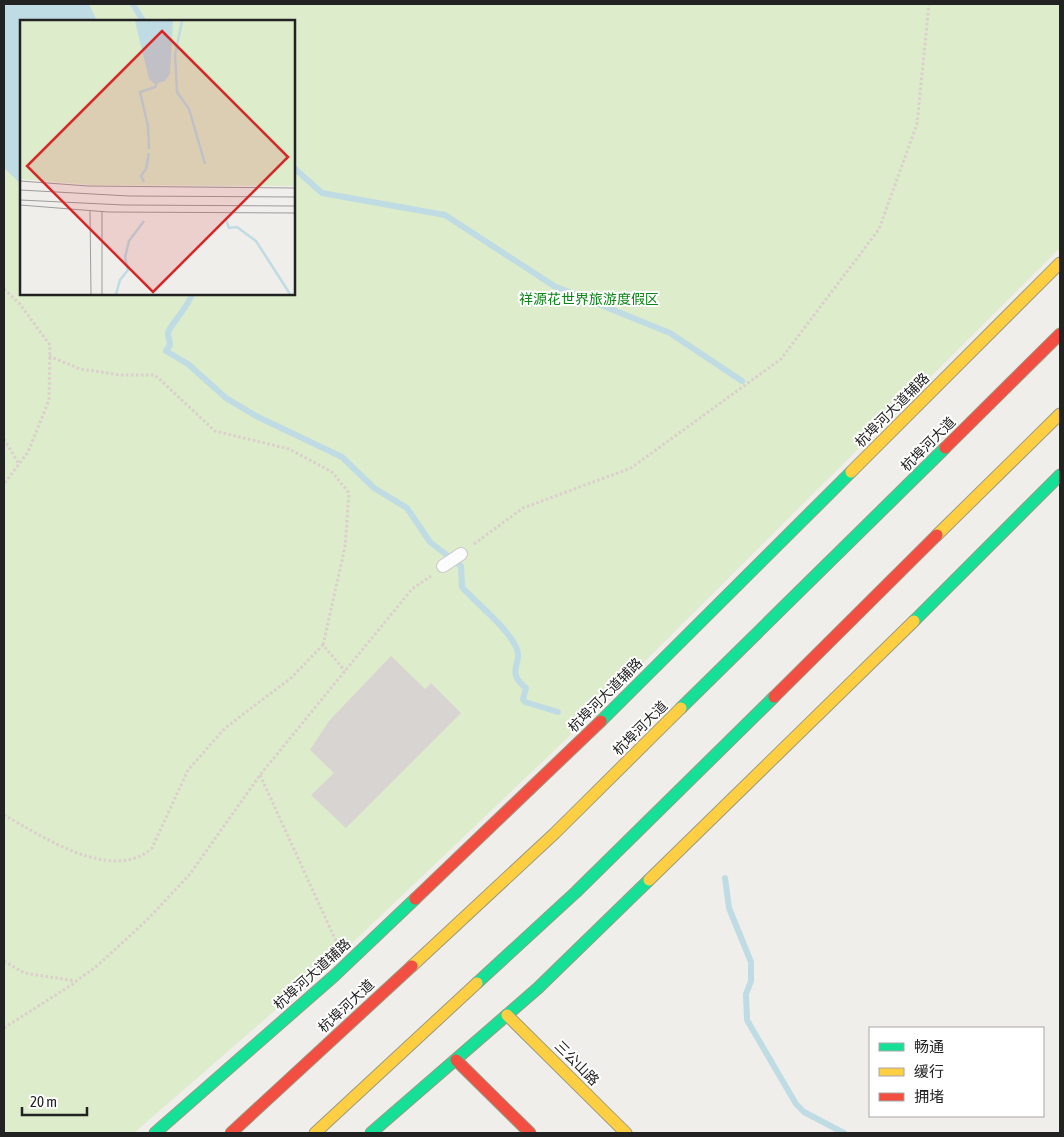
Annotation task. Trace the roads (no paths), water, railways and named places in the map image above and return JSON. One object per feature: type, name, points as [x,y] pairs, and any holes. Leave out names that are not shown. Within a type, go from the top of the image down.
[{"type":"street","name":"杭埠河大道辅路","points":[[155,1133],[347,964],[565,757],[1060,262]]},
{"type":"street","name":"杭埠河大道","points":[[230,1133],[555,833],[1060,334]]},
{"type":"street","points":[[315,1133],[576,892],[1060,414]]},
{"type":"street","points":[[372,1133],[538,988],[866,669],[1060,475]]},
{"type":"street","name":"三公山路","points":[[508,1015],[626,1133]]},
{"type":"street","points":[[456,1060],[530,1133]]},
{"type":"lane","points":[[443,566],[461,554]]},
{"type":"water","points":[[4,4],[89,4],[97,20],[20,20],[20,183],[4,168]]},
{"type":"waterway","points":[[133,4],[142,20]]},
{"type":"waterway","points":[[295,169],[322,193],[445,215],[554,286],[670,333],[742,381]]},
{"type":"waterway","points":[[192,295],[187,305],[169,330],[170,345],[166,351],[188,364],[226,398],[256,416],[342,457],[374,488],[407,508],[430,542],[461,566],[462,587],[499,623],[516,647],[518,658],[515,672],[516,677],[526,688],[523,699],[525,702],[558,712]]},
{"type":"waterway","points":[[725,878],[729,908],[751,962],[751,981],[746,994],[747,1020],[796,1104],[804,1112],[844,1133]]},
{"type":"park label","name":"祥源花世界旅游度假区","points":[[589,299]]}]
